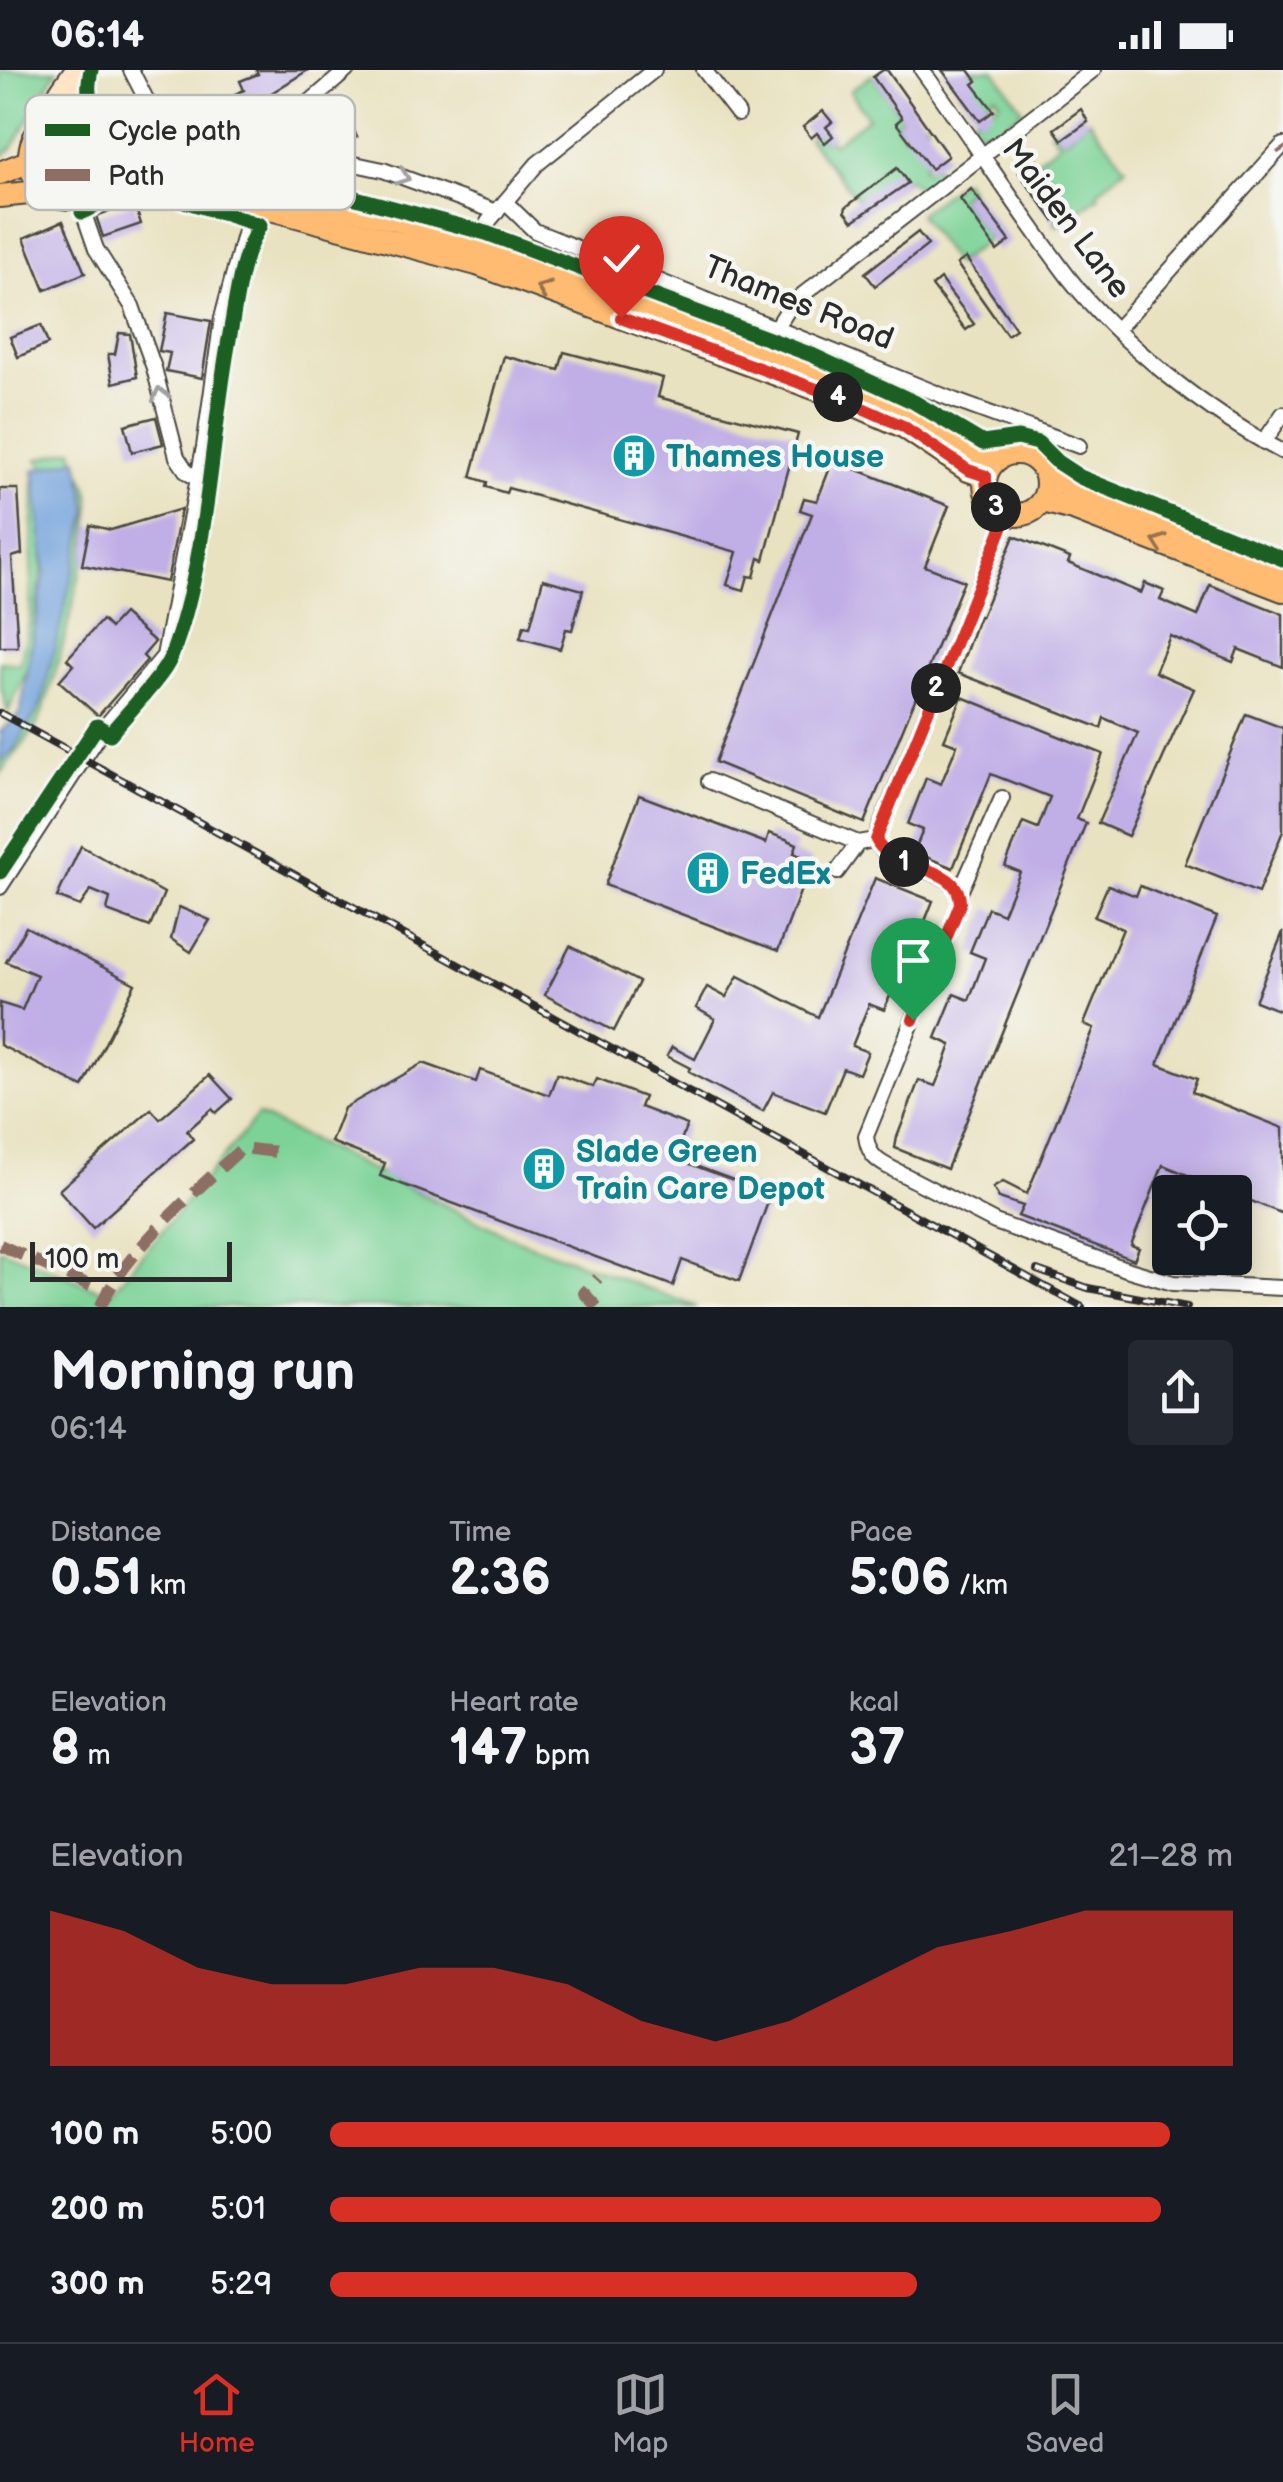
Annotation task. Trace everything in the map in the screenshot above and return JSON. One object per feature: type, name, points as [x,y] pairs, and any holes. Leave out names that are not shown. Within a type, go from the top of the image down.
[{"type":"main road","points":[[58,95],[75,70]]},
{"type":"main road","points":[[0,172],[25,162]]},
{"type":"main road","points":[[0,196],[25,194]]},
{"type":"main road","name":"Thames Road","points":[[274,210],[477,264],[833,395],[903,426],[968,470],[992,467],[1018,452],[1029,455],[1042,466],[1047,478],[1283,570]]},
{"type":"main road","name":"Thames Road","points":[[353,210],[493,250],[842,378],[929,422],[974,450],[992,467]]},
{"type":"main road","points":[[992,467],[986,491],[992,504],[1008,513],[1024,514],[1042,501],[1047,478]]},
{"type":"main road","points":[[1042,501],[1076,510],[1283,590]]},
{"type":"street","points":[[131,70],[143,95]]},
{"type":"street","points":[[318,95],[346,70]]},
{"type":"street","points":[[493,250],[486,233],[488,222],[537,164],[654,70]]},
{"type":"street","points":[[704,70],[738,114]]},
{"type":"street","name":"Maiden Lane","points":[[922,70],[1070,279],[1117,328],[1192,395],[1283,452]]},
{"type":"street","points":[[778,327],[792,303],[1093,70]]},
{"type":"street","points":[[1117,328],[1283,145]]},
{"type":"street","name":"Thames Road","points":[[355,164],[501,207],[535,231],[956,401],[1078,446]]},
{"type":"street","points":[[82,210],[96,250],[132,306],[154,368],[177,457],[196,478]]},
{"type":"street","points":[[0,887],[103,729],[164,656],[222,318],[250,210]]},
{"type":"street","points":[[1264,442],[1283,414]]},
{"type":"street","points":[[876,840],[1008,513]]},
{"type":"street","points":[[708,781],[858,843],[876,840]]},
{"type":"street","points":[[960,892],[968,882],[1002,798]]},
{"type":"street","points":[[876,840],[889,856],[953,881],[960,892],[960,904],[866,1136],[867,1147],[876,1160],[1046,1242],[1173,1283],[1283,1288]]},
{"type":"street","points":[[837,872],[858,843]]},
{"type":"green space","points":[[0,70],[57,70],[43,95],[25,95],[25,125],[12,148],[0,158]]},
{"type":"green space","points":[[969,70],[994,70],[1023,110],[994,132],[974,129],[969,122],[977,116],[981,120],[1000,101],[995,95],[986,102],[959,93]]},
{"type":"green space","points":[[872,75],[902,118],[896,123],[904,135],[925,122],[927,125],[910,137],[927,163],[923,166],[926,170],[934,166],[941,173],[919,189],[908,179],[857,199],[808,138],[817,133],[824,142],[829,139],[833,144],[868,118],[850,91]]},
{"type":"green space","points":[[1089,120],[1126,167],[1097,192],[1099,196],[1057,226],[1054,221],[1066,212],[1057,198],[1062,193],[1055,184],[1049,188],[1045,182],[1032,191],[1041,166],[1037,160],[1059,143],[1050,132],[1054,129],[1062,140],[1066,139]]},
{"type":"green space","points":[[963,180],[970,189],[960,196],[961,200],[989,239],[955,264],[919,214]]},
{"type":"green space","points":[[73,449],[90,499],[79,577],[44,707],[29,737],[0,773],[0,761],[32,712],[17,717],[32,688],[69,506],[38,459]]},
{"type":"green space","points":[[34,483],[43,497],[42,570],[27,671],[8,712],[0,684],[0,662],[20,664],[30,617]]},
{"type":"green space","points":[[258,1115],[515,1239],[697,1307],[0,1307],[0,1249],[110,1294]]},
{"type":"water","points":[[78,459],[88,511],[41,705],[13,751],[0,764],[0,732],[20,714],[45,571],[34,470]]},
{"type":"building","points":[[256,70],[308,70],[268,95],[235,95],[244,90],[240,81],[258,74]]},
{"type":"building","points":[[887,70],[948,156],[931,169],[896,123],[902,118],[873,77]]},
{"type":"building","points":[[942,70],[969,70],[977,81],[973,84],[994,111],[980,121]]},
{"type":"building","points":[[1081,109],[1088,122],[1062,140],[1054,129]]},
{"type":"building","points":[[823,111],[832,122],[826,127],[833,136],[825,143],[817,133],[811,138],[803,127]]},
{"type":"building","points":[[1037,160],[1063,194],[1057,198],[1066,212],[1054,221],[1019,173]]},
{"type":"building","points":[[897,168],[908,183],[853,221],[846,207]]},
{"type":"building","points":[[971,189],[1010,241],[997,251],[960,199]]},
{"type":"building","points":[[112,210],[137,210],[141,224],[103,237],[96,216]]},
{"type":"building","points":[[63,221],[85,273],[45,290],[24,238]]},
{"type":"building","points":[[918,232],[928,245],[875,286],[865,273]]},
{"type":"building","points":[[966,258],[1016,329],[1007,335],[957,264]]},
{"type":"building","points":[[940,279],[974,324],[966,330],[932,286]]},
{"type":"building","points":[[167,313],[211,321],[202,378],[166,371],[170,353],[159,351]]},
{"type":"building","points":[[41,325],[48,344],[18,357],[10,337]]},
{"type":"building","points":[[119,333],[130,334],[137,377],[113,383],[108,354],[115,354]]},
{"type":"building","name":"Thames House","points":[[564,352],[663,378],[658,397],[798,434],[764,560],[759,558],[754,577],[748,576],[744,590],[727,585],[737,552],[508,488],[506,493],[471,477],[504,356],[559,370]]},
{"type":"building","points":[[156,417],[163,444],[132,452],[125,425]]},
{"type":"building","points":[[833,460],[949,506],[925,566],[964,581],[864,823],[715,762],[812,514],[800,510],[804,498],[817,501]]},
{"type":"building","points":[[0,489],[18,489],[22,554],[12,557],[18,647],[0,647]]},
{"type":"building","points":[[181,509],[167,582],[82,565],[90,525],[111,530]]},
{"type":"building","points":[[1014,536],[1141,593],[1145,583],[1164,591],[1160,600],[1198,616],[1210,585],[1283,614],[1283,667],[1238,649],[1233,662],[1170,636],[1155,672],[1194,689],[1128,836],[1098,823],[1138,733],[1104,718],[1101,728],[958,673]]},
{"type":"building","points":[[543,579],[583,590],[572,630],[566,629],[560,649],[520,638],[524,626],[530,627]]},
{"type":"building","points":[[123,614],[155,642],[143,656],[147,660],[98,716],[59,681],[73,665],[67,659],[102,620],[110,628]]},
{"type":"building","points":[[962,697],[1103,754],[1077,819],[1086,823],[947,1169],[895,1148],[897,1137],[919,1080],[935,1086],[943,1067],[951,1045],[936,1038],[954,994],[969,1000],[985,958],[970,952],[988,908],[1003,914],[1020,872],[1005,866],[1023,822],[1038,828],[1050,797],[991,774],[953,868],[914,852],[923,830],[908,824],[926,778],[941,784],[957,745],[944,740]]},
{"type":"building","points":[[1246,714],[1283,728],[1283,831],[1258,893],[1185,864]]},
{"type":"building","name":"FedEx","points":[[639,795],[766,843],[769,833],[786,839],[797,844],[794,853],[812,860],[778,951],[605,885]]},
{"type":"building","points":[[81,846],[164,893],[150,927],[107,911],[110,898],[91,890],[80,906],[57,897]]},
{"type":"building","points":[[875,878],[933,901],[900,984],[896,982],[884,1010],[869,1004],[852,1046],[868,1052],[859,1074],[843,1068],[825,1112],[773,1092],[763,1111],[688,1072],[690,1068],[667,1056],[672,1047],[695,1059],[715,1019],[696,1008],[707,987],[726,997],[738,976],[818,1017]]},
{"type":"building","points":[[1108,885],[1136,896],[1140,886],[1217,917],[1158,1064],[1197,1079],[1192,1092],[1283,1128],[1283,1214],[1252,1201],[1252,1175],[1187,1175],[1163,1165],[1159,1175],[1152,1175],[1152,1192],[1131,1245],[1139,1248],[1134,1260],[1018,1216],[1023,1206],[999,1198],[993,1188],[1003,1182],[1027,1194],[1094,1028],[1084,1024],[1123,929],[1094,917]]},
{"type":"building","points":[[179,907],[210,920],[191,952],[171,939]]},
{"type":"building","points":[[26,927],[135,984],[83,1087],[0,1045],[0,1003],[22,1010],[37,975],[6,962]]},
{"type":"building","points":[[1283,932],[1283,1012],[1255,1001]]},
{"type":"building","points":[[570,946],[639,982],[614,1031],[545,995]]},
{"type":"building","name":"Slade Green Train Care Depot","points":[[423,1063],[476,1082],[480,1070],[549,1095],[557,1074],[593,1087],[597,1079],[644,1097],[640,1107],[687,1125],[674,1158],[771,1194],[739,1281],[682,1260],[673,1286],[380,1176],[385,1163],[331,1142],[344,1108]]},
{"type":"building","points":[[210,1075],[232,1099],[216,1113],[212,1109],[187,1131],[193,1139],[93,1228],[59,1190],[151,1109],[160,1119]]},
{"type":"railway","points":[[0,713],[1082,1307]]},
{"type":"railway","points":[[1037,1270],[1088,1288],[1187,1307]]},
{"type":"marked path","points":[[100,1307],[144,1243],[242,1148],[286,1153]]},
{"type":"marked path","points":[[0,1245],[107,1293]]},
{"type":"marked path","points":[[597,1307],[584,1293],[598,1278]]},
{"type":"cycle path","points":[[90,95],[91,70]]},
{"type":"cycle path","points":[[355,198],[486,233],[812,355],[914,402],[983,443],[1018,438],[1038,443],[1080,477],[1283,559]]},
{"type":"cycle path","points":[[82,212],[86,210]]},
{"type":"cycle path","points":[[0,872],[97,726],[110,734],[167,665],[184,619],[201,539],[240,278],[260,225],[212,210]]},
{"type":"place","name":"Thames House","points":[[634,456]]},
{"type":"place","name":"FedEx","points":[[708,873]]},
{"type":"place","name":"Slade Green Train Care Depot","points":[[544,1169]]},
{"type":"route","points":[[621,318],[833,395],[903,426],[968,470],[986,476],[986,491],[992,504],[1008,513],[876,840],[880,850],[889,856],[953,881],[960,892],[960,904],[913,1020]]}]
